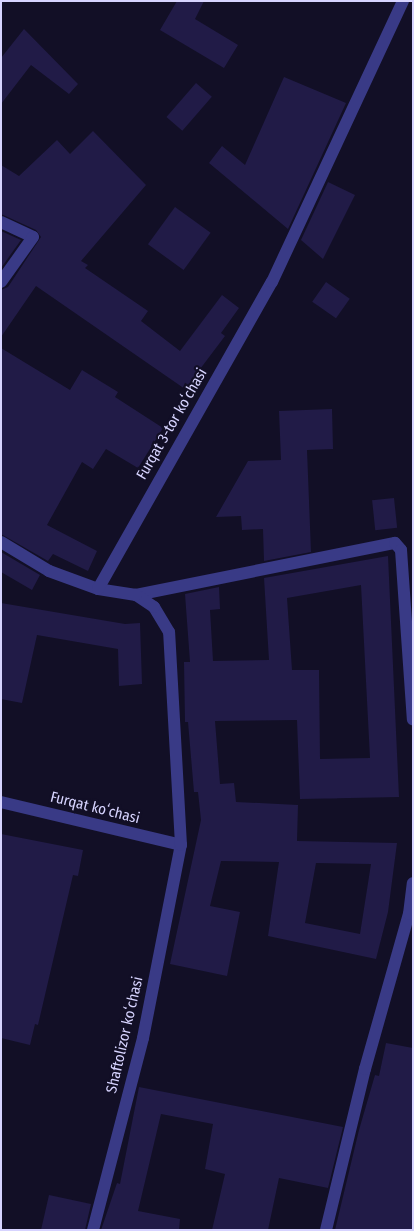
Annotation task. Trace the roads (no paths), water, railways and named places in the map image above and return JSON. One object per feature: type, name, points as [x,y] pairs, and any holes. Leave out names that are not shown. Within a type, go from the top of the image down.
[{"type":"street","name":"Furqat 3-tor koʻchasi","points":[[98,589],[272,282],[403,1]]},
{"type":"street","points":[[1,222],[33,237],[1,282]]},
{"type":"street","points":[[1,542],[49,571],[98,589],[136,595],[395,543],[401,550],[413,720]]},
{"type":"street","points":[[136,595],[154,607],[169,632],[181,845]]},
{"type":"street","name":"Furqat koʻchasi","points":[[1,802],[181,845]]},
{"type":"street","name":"Shaftolizor koʻchasi","points":[[93,1230],[143,1038],[181,845]]},
{"type":"street","points":[[326,1230],[365,1069],[409,914],[413,883]]}]
